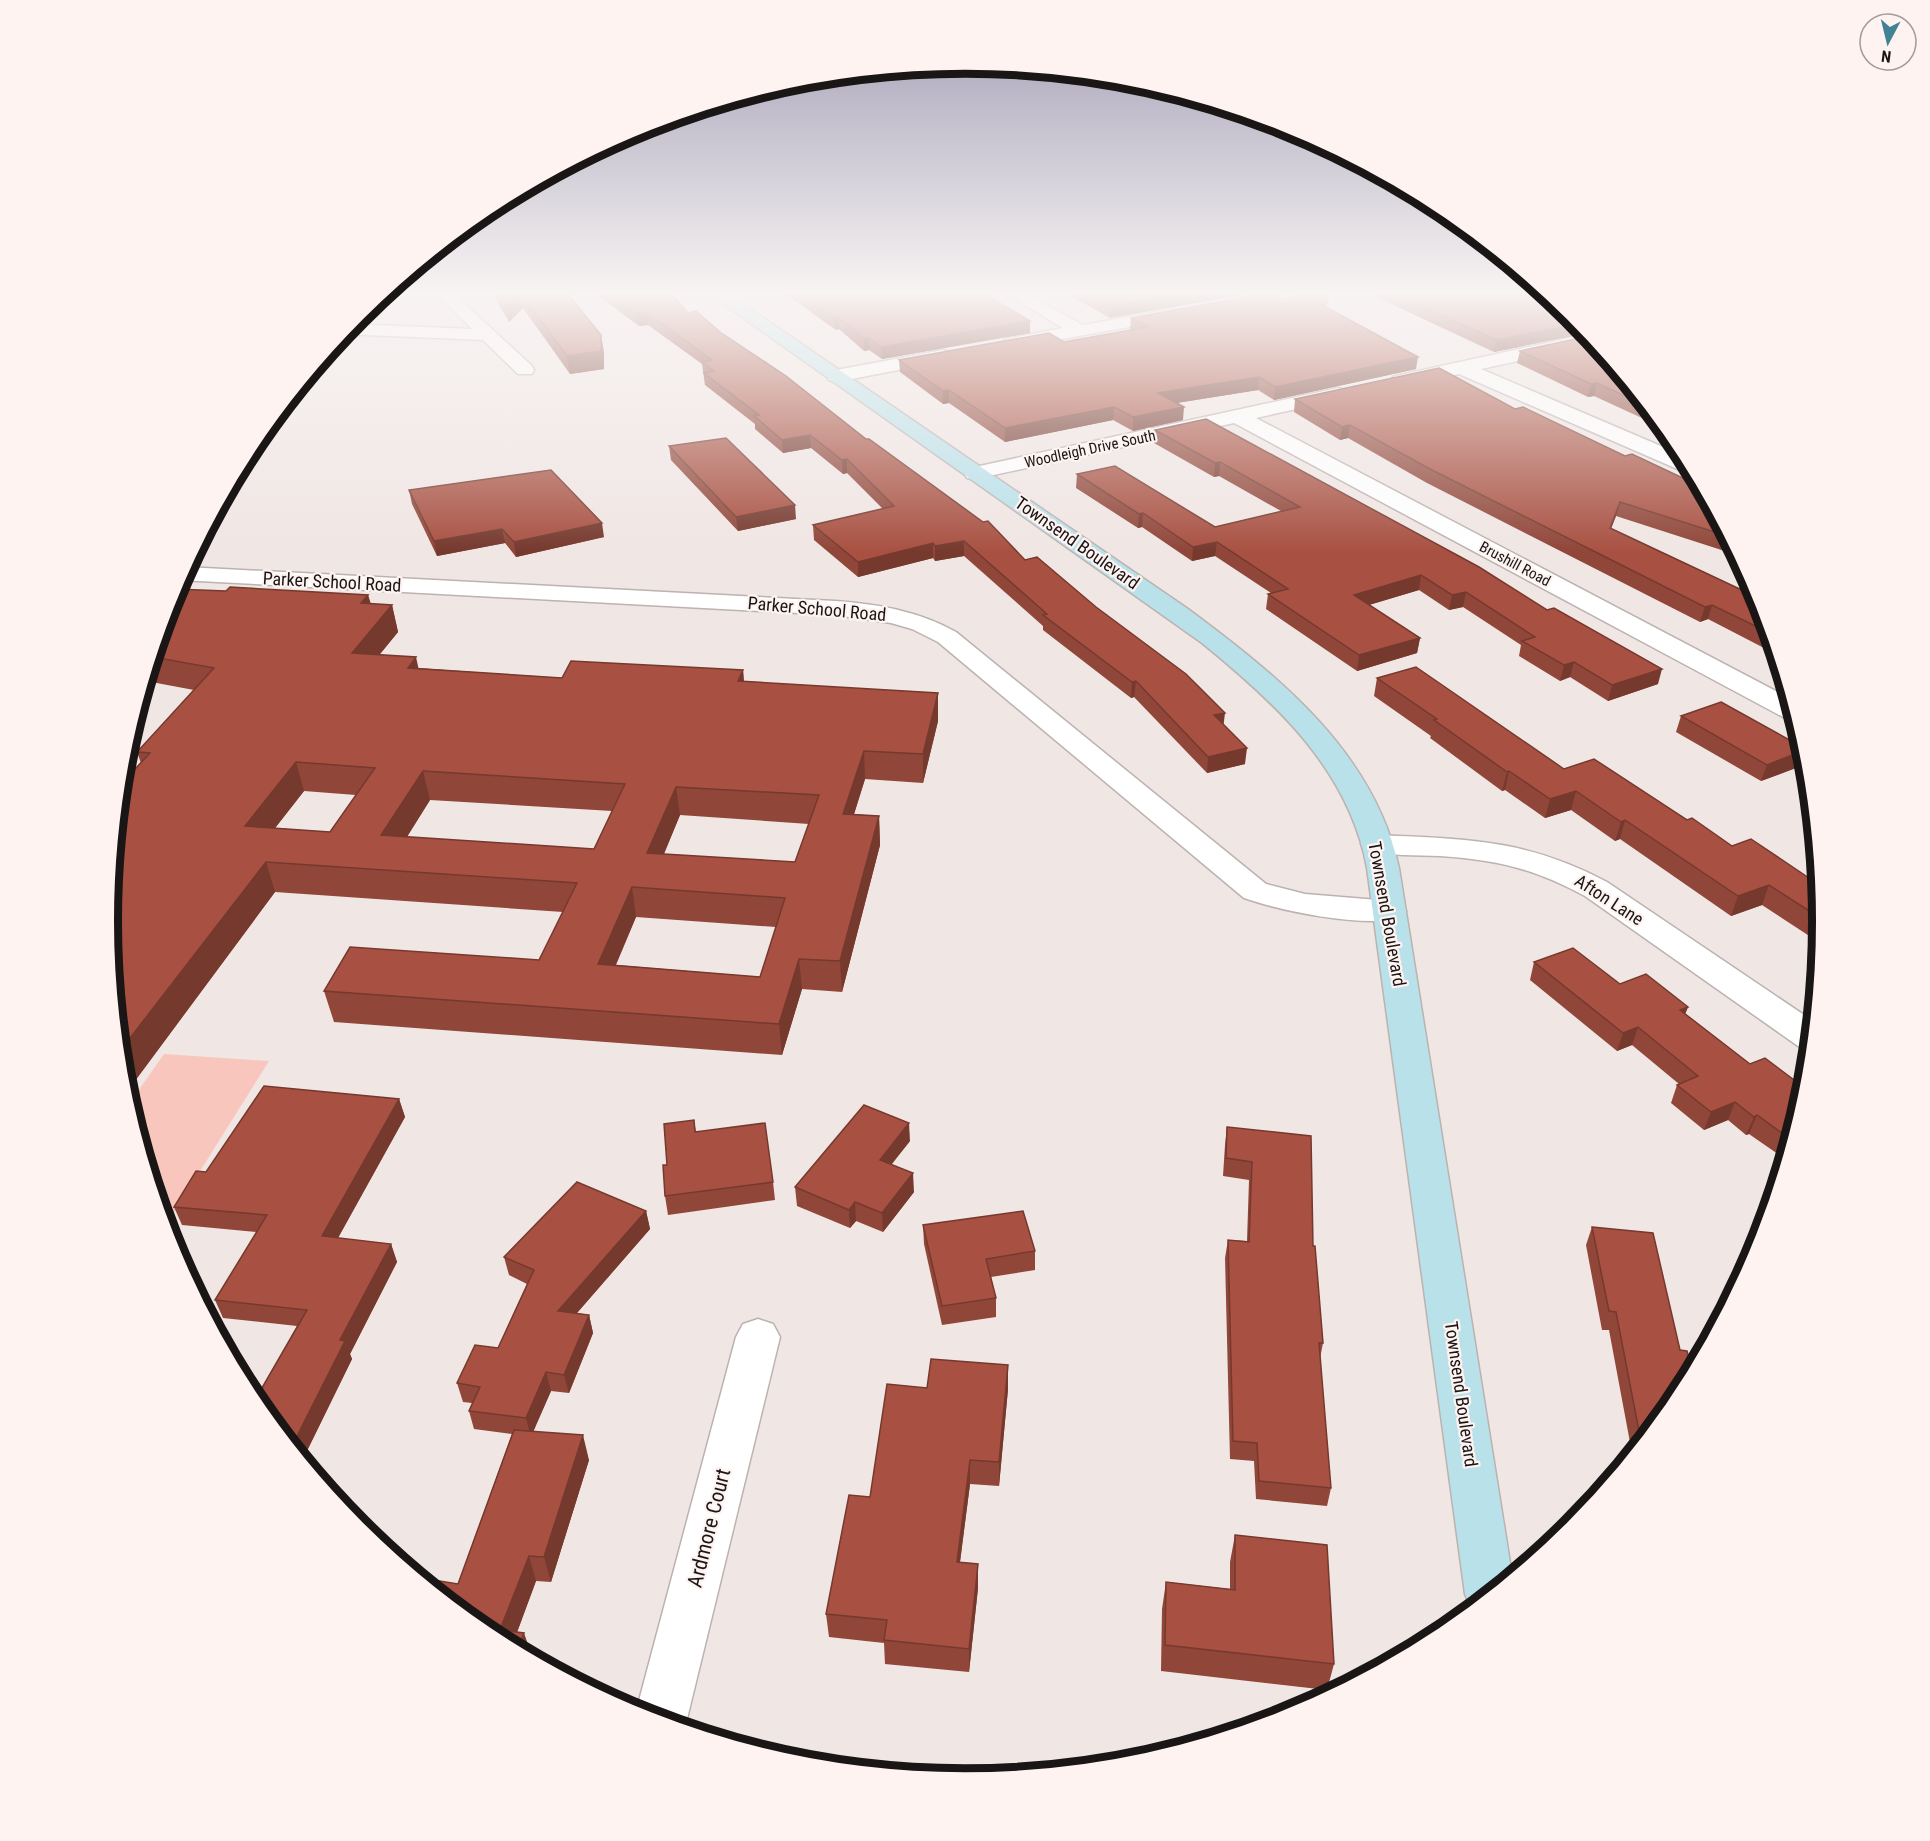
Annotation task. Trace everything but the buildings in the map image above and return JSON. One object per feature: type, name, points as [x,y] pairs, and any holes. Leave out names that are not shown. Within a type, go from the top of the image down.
[{"type":"street","name":"Townsend Boulevard","points":[[843,381],[1179,614],[1254,670],[1328,747],[1358,798],[1377,844],[1390,911],[1489,1586]]},
{"type":"street","points":[[1387,384],[1400,381]]},
{"type":"street","points":[[1492,381],[1675,460]]},
{"type":"street","name":"Woodleigh Drive South","points":[[975,473],[1352,391]]},
{"type":"street","name":"Brushill Road","points":[[1237,416],[1784,706]]},
{"type":"street","name":"Parker School Road","points":[[192,575],[826,607],[872,611],[902,617],[926,624],[947,637],[1255,891],[1291,902],[1326,907],[1390,911]]},
{"type":"street","name":"Afton Lane","points":[[1377,844],[1483,851],[1526,858],[1567,873],[1596,890],[1805,1033]]},
{"type":"street","name":"Ardmore Court","points":[[663,1712],[758,1337]]},
{"type":"shaded area","points":[[164,1054],[269,1061],[172,1216],[147,1140],[136,1094]]}]
